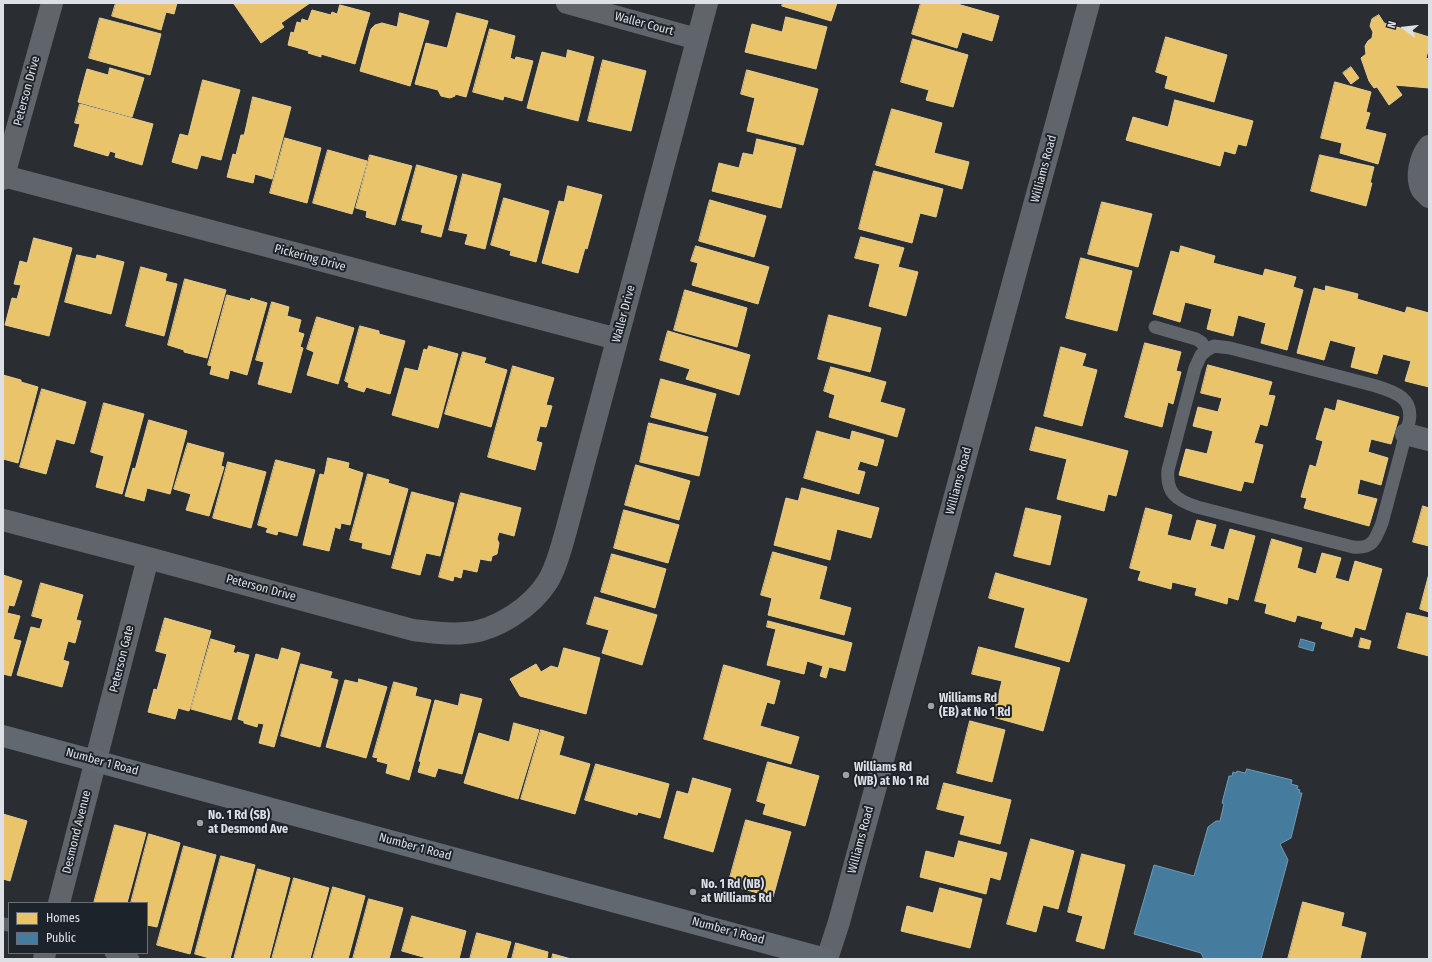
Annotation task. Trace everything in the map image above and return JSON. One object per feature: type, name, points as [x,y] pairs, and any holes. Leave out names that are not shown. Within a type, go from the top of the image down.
[{"type":"main road","name":"Number 1 Road","points":[[3,736],[792,948],[826,959]]},
{"type":"street","name":"Peterson Drive","points":[[3,178],[52,3]]},
{"type":"street","name":"Waller Court","points":[[567,3],[697,39]]},
{"type":"street","name":"Waller Drive","points":[[518,612],[539,593],[549,579],[566,531],[707,3]]},
{"type":"street","name":"Williams Road","points":[[826,959],[839,922],[1089,3]]},
{"type":"street","points":[[1429,146],[1422,157],[1418,178],[1422,189],[1429,197]]},
{"type":"street","name":"Pickering Drive","points":[[3,178],[617,339]]},
{"type":"street","points":[[1406,434],[1429,440]]},
{"type":"street","name":"Peterson Drive","points":[[3,520],[413,630],[435,633],[466,633],[498,624],[518,612]]},
{"type":"street","name":"Peterson Gate","points":[[96,761],[148,558]]},
{"type":"street","name":"Desmond Avenue","points":[[59,902],[96,761]]},
{"type":"lane","points":[[1155,327],[1196,339],[1201,342],[1207,350]]},
{"type":"lane","points":[[1214,346],[1230,348],[1385,389],[1402,398],[1409,405],[1411,416],[1406,434],[1382,523],[1375,539],[1366,547],[1353,547],[1186,504],[1174,496],[1168,486],[1168,470],[1195,368],[1201,355],[1214,346]]},
{"type":"lane","points":[[115,954],[133,959]]},
{"type":"building: Homes","points":[[116,3],[177,3],[174,14],[166,12],[161,30],[112,16]]},
{"type":"building: Homes","points":[[228,3],[310,3],[281,23],[284,27],[261,43],[234,4]]},
{"type":"building: Homes","points":[[783,3],[837,3],[831,21],[782,6]]},
{"type":"building: Homes","points":[[921,3],[954,3],[999,16],[992,41],[962,32],[957,48],[912,34]]},
{"type":"building: Homes","points":[[340,5],[370,13],[355,64],[321,54],[321,57],[308,53],[309,51],[288,45],[291,32],[294,33],[297,22],[301,23],[302,19],[308,21],[312,10],[331,15],[332,12],[337,14]]},
{"type":"building: Homes","points":[[400,13],[429,21],[410,86],[360,71],[371,29],[375,25],[382,23],[397,27]]},
{"type":"building: Homes","points":[[457,13],[488,21],[466,97],[455,94],[455,96],[450,98],[441,96],[438,90],[415,84],[426,43],[447,48]]},
{"type":"building: Homes","points":[[1379,15],[1384,23],[1429,37],[1429,47],[1426,58],[1429,59],[1429,88],[1395,85],[1402,95],[1389,105],[1377,87],[1374,88],[1369,81],[1361,58],[1366,54],[1365,46],[1372,38],[1373,32],[1370,26],[1372,19]]},
{"type":"building: Homes","points":[[786,17],[827,27],[816,69],[745,52],[752,24],[782,32]]},
{"type":"building: Homes","points":[[100,18],[161,34],[150,75],[89,58]]},
{"type":"building: Homes","points":[[490,29],[515,36],[510,58],[515,60],[516,57],[533,61],[522,101],[504,96],[503,100],[473,92]]},
{"type":"building: Homes","points":[[1166,37],[1227,55],[1214,102],[1165,88],[1168,76],[1156,72]]},
{"type":"building: Homes","points":[[913,39],[968,55],[953,107],[926,100],[929,90],[901,82]]},
{"type":"building: Homes","points":[[568,50],[594,57],[578,121],[527,108],[542,52],[566,58]]},
{"type":"building: Homes","points":[[603,60],[646,71],[631,131],[588,121]]},
{"type":"building: Homes","points":[[1351,67],[1359,78],[1351,84],[1343,73]]},
{"type":"building: Homes","points":[[110,68],[144,78],[132,117],[78,102],[87,69],[108,75]]},
{"type":"building: Homes","points":[[747,70],[818,89],[803,145],[747,131],[755,98],[741,94]]},
{"type":"building: Homes","points":[[203,80],[240,90],[221,160],[201,155],[197,169],[172,162],[180,134],[188,136]]},
{"type":"building: Homes","points":[[1335,82],[1371,92],[1366,112],[1370,113],[1365,129],[1386,134],[1378,164],[1340,153],[1342,143],[1321,138]]},
{"type":"building: Homes","points":[[253,97],[291,107],[272,179],[255,174],[253,183],[227,177],[233,154],[236,155],[241,135],[244,135]]},
{"type":"building: Homes","points":[[1175,100],[1253,121],[1246,146],[1238,144],[1235,154],[1224,151],[1220,166],[1126,140],[1133,117],[1168,127]]},
{"type":"building: Homes","points":[[80,104],[153,124],[142,165],[115,157],[116,153],[110,151],[108,156],[74,146],[80,124],[75,123]]},
{"type":"building: Homes","points":[[892,109],[942,123],[934,153],[969,162],[962,189],[876,165]]},
{"type":"building: Homes","points":[[285,138],[321,148],[307,203],[270,193]]},
{"type":"building: Homes","points":[[757,139],[796,148],[781,208],[712,191],[719,163],[739,168],[743,153],[753,155]]},
{"type":"building: Homes","points":[[328,150],[367,161],[352,214],[313,203]]},
{"type":"building: Homes","points":[[370,155],[412,166],[395,225],[366,217],[367,211],[356,208]]},
{"type":"building: Homes","points":[[1320,155],[1374,167],[1370,183],[1372,183],[1366,206],[1311,191]]},
{"type":"building: Homes","points":[[417,165],[457,176],[441,237],[421,232],[423,225],[402,220]]},
{"type":"building: Homes","points":[[874,171],[943,189],[936,217],[920,213],[912,243],[859,229]]},
{"type":"building: Homes","points":[[463,174],[501,184],[485,249],[465,244],[468,234],[449,230]]},
{"type":"building: Homes","points":[[568,186],[602,195],[587,249],[585,248],[578,273],[542,263],[559,201],[564,202]]},
{"type":"building: Homes","points":[[504,198],[549,211],[536,262],[510,255],[511,251],[491,245]]},
{"type":"building: Homes","points":[[710,200],[766,216],[754,257],[699,241]]},
{"type":"building: Homes","points":[[1102,202],[1152,214],[1138,267],[1088,254]]},
{"type":"building: Homes","points":[[861,237],[904,248],[898,267],[918,272],[906,316],[869,306],[880,264],[855,258]]},
{"type":"building: Homes","points":[[34,238],[72,248],[49,336],[5,325],[12,298],[17,299],[21,285],[14,284],[20,261],[27,263]]},
{"type":"building: Homes","points":[[696,246],[769,267],[758,304],[692,285],[698,263],[691,261]]},
{"type":"building: Homes","points":[[1181,246],[1215,256],[1213,263],[1263,276],[1265,269],[1296,277],[1293,287],[1303,290],[1287,350],[1261,343],[1266,323],[1238,315],[1233,336],[1207,329],[1212,309],[1185,302],[1180,322],[1153,314],[1171,251],[1179,253]]},
{"type":"building: Homes","points":[[77,255],[96,259],[97,255],[124,262],[111,314],[65,302]]},
{"type":"building: Homes","points":[[1081,258],[1132,271],[1117,331],[1066,318]]},
{"type":"building: Homes","points":[[141,267],[167,274],[165,281],[177,284],[164,336],[126,326]]},
{"type":"building: Homes","points":[[185,279],[226,290],[207,358],[184,352],[184,350],[168,345]]},
{"type":"building: Homes","points":[[1326,286],[1358,294],[1357,299],[1405,313],[1407,307],[1429,313],[1429,387],[1405,381],[1411,361],[1383,354],[1377,374],[1351,367],[1356,347],[1330,340],[1324,360],[1297,353],[1314,288],[1325,291]]},
{"type":"building: Homes","points":[[685,290],[747,308],[737,347],[674,330]]},
{"type":"building: Homes","points":[[227,295],[250,301],[251,298],[267,303],[247,375],[230,370],[228,379],[210,374],[212,366],[208,365]]},
{"type":"building: Homes","points":[[272,302],[289,307],[287,316],[301,320],[298,332],[304,334],[300,347],[303,348],[291,393],[258,384],[264,362],[256,360]]},
{"type":"building: Homes","points":[[829,315],[881,328],[870,372],[818,359]]},
{"type":"building: Homes","points":[[317,317],[354,328],[338,384],[307,375],[314,352],[307,349]]},
{"type":"building: Homes","points":[[360,326],[379,331],[379,334],[405,341],[390,394],[366,387],[364,392],[348,387],[349,383],[345,381]]},
{"type":"building: Homes","points":[[668,331],[750,355],[739,395],[686,379],[690,369],[660,360]]},
{"type":"building: Homes","points":[[1145,343],[1181,352],[1176,371],[1181,372],[1173,404],[1168,402],[1162,427],[1125,417]]},
{"type":"building: Homes","points":[[429,346],[458,354],[438,428],[392,415],[405,368],[418,371],[424,349],[427,350]]},
{"type":"building: Homes","points":[[1061,347],[1086,354],[1082,366],[1097,370],[1082,426],[1044,416]]},
{"type":"building: Homes","points":[[463,352],[486,358],[484,363],[507,370],[491,427],[445,414]]},
{"type":"building: Homes","points":[[1208,365],[1272,382],[1268,395],[1275,396],[1267,426],[1260,424],[1254,443],[1263,445],[1253,483],[1244,481],[1241,491],[1179,475],[1186,449],[1207,454],[1213,431],[1193,426],[1198,407],[1218,412],[1222,398],[1201,393]]},
{"type":"building: Homes","points":[[513,366],[554,378],[546,405],[552,406],[546,427],[540,426],[536,441],[542,443],[535,470],[488,457]]},
{"type":"building: Homes","points":[[831,367],[886,382],[880,402],[905,409],[897,437],[829,417],[835,395],[824,391]]},
{"type":"building: Homes","points":[[3,375],[38,387],[18,463],[3,459]]},
{"type":"building: Homes","points":[[661,379],[716,394],[706,432],[651,417]]},
{"type":"building: Homes","points":[[42,389],[86,402],[74,444],[56,439],[46,474],[20,467]]},
{"type":"building: Homes","points":[[1338,400],[1399,417],[1391,444],[1371,439],[1368,452],[1388,458],[1381,485],[1360,479],[1357,494],[1377,499],[1369,526],[1304,508],[1307,498],[1301,497],[1310,465],[1316,467],[1323,441],[1316,439],[1325,408],[1335,411]]},
{"type":"building: Homes","points":[[104,403],[144,414],[122,494],[96,487],[104,456],[91,452]]},
{"type":"building: Homes","points":[[149,420],[187,431],[170,494],[147,488],[144,501],[125,496],[133,468],[135,469]]},
{"type":"building: Homes","points":[[649,423],[708,437],[699,476],[640,462]]},
{"type":"building: Homes","points":[[1036,427],[1128,451],[1116,496],[1108,494],[1104,511],[1057,499],[1067,459],[1030,450]]},
{"type":"building: Homes","points":[[817,431],[850,440],[852,431],[884,440],[877,466],[860,461],[857,470],[865,472],[859,494],[804,478]]},
{"type":"building: Homes","points":[[188,443],[224,453],[221,466],[224,467],[209,516],[186,510],[191,494],[174,489]]},
{"type":"building: Homes","points":[[328,458],[349,463],[348,468],[363,473],[350,525],[341,523],[340,529],[335,527],[329,551],[303,545],[320,474],[324,475]]},
{"type":"building: Homes","points":[[276,460],[315,470],[297,536],[278,531],[277,535],[266,532],[268,528],[258,525]]},
{"type":"building: Homes","points":[[228,462],[266,472],[251,528],[213,518]]},
{"type":"building: Homes","points":[[636,465],[690,481],[679,520],[625,505]]},
{"type":"building: Homes","points":[[368,474],[389,480],[388,483],[408,489],[390,555],[362,548],[363,543],[350,540]]},
{"type":"building: Homes","points":[[802,488],[879,508],[871,538],[837,529],[830,560],[774,545],[786,498],[798,501]]},
{"type":"building: Homes","points":[[412,492],[454,503],[440,556],[426,553],[420,575],[392,568]]},
{"type":"building: Homes","points":[[461,493],[521,508],[514,536],[499,532],[497,539],[499,543],[497,554],[492,556],[491,561],[480,559],[477,572],[463,569],[461,578],[454,576],[453,581],[439,577]]},
{"type":"building: Homes","points":[[1423,506],[1429,508],[1429,546],[1413,542]]},
{"type":"building: Homes","points":[[1026,508],[1061,516],[1050,565],[1014,556]]},
{"type":"building: Homes","points":[[1146,508],[1172,515],[1167,535],[1191,541],[1197,520],[1216,525],[1210,546],[1224,550],[1230,529],[1255,536],[1238,600],[1228,597],[1227,604],[1195,595],[1197,588],[1172,582],[1171,589],[1138,580],[1141,571],[1130,568]]},
{"type":"building: Homes","points":[[624,510],[679,525],[668,563],[614,548]]},
{"type":"building: Homes","points":[[1272,539],[1302,548],[1297,568],[1316,574],[1322,553],[1341,558],[1335,578],[1349,582],[1355,561],[1382,569],[1365,630],[1355,627],[1352,637],[1321,628],[1323,622],[1297,615],[1295,622],[1265,613],[1267,604],[1255,601]]},
{"type":"building: Homes","points":[[773,552],[827,567],[819,599],[851,608],[844,635],[768,615],[772,598],[761,595]]},
{"type":"building: Homes","points":[[612,554],[666,569],[655,608],[601,592]]},
{"type":"building: Homes","points":[[996,573],[1087,599],[1069,662],[1015,647],[1025,608],[989,598]]},
{"type":"building: Homes","points":[[1429,574],[1429,612],[1420,609]]},
{"type":"building: Homes","points":[[3,575],[22,581],[14,606],[9,605],[7,613],[20,616],[13,639],[21,641],[11,676],[3,674]]},
{"type":"building: Homes","points":[[41,583],[83,595],[76,620],[81,621],[75,643],[68,641],[63,660],[69,662],[62,687],[17,675],[31,627],[40,629],[43,619],[32,616]]},
{"type":"building: Homes","points":[[595,597],[657,615],[642,665],[602,653],[609,630],[587,624]]},
{"type":"building: Homes","points":[[1407,613],[1429,618],[1429,656],[1398,648]]},
{"type":"building: Homes","points":[[165,618],[211,631],[189,711],[178,708],[175,719],[148,712],[154,689],[157,690],[167,654],[156,651]]},
{"type":"building: Homes","points":[[768,621],[852,643],[845,671],[829,667],[826,678],[820,676],[823,666],[807,661],[804,674],[767,665],[776,629],[767,627]]},
{"type":"building: Homes","points":[[1361,638],[1371,641],[1369,649],[1359,647]]},
{"type":"building: Homes","points":[[211,639],[235,646],[233,652],[237,654],[237,652],[249,655],[231,720],[191,709]]},
{"type":"building: Homes","points":[[979,647],[1060,668],[1043,731],[993,717],[1002,681],[972,674]]},
{"type":"building: Homes","points":[[282,648],[300,653],[274,747],[259,743],[264,724],[258,723],[257,727],[244,723],[244,721],[238,719],[256,654],[278,660]]},
{"type":"building: Homes","points":[[564,648],[600,658],[586,714],[520,696],[510,679],[536,664],[541,672],[551,666],[558,668]]},
{"type":"building: Homes","points":[[301,664],[332,672],[330,678],[338,680],[320,747],[281,736]]},
{"type":"building: Homes","points":[[724,665],[780,681],[774,704],[767,702],[760,726],[799,737],[791,764],[704,739]]},
{"type":"building: Homes","points":[[359,679],[387,687],[366,758],[326,747],[345,680],[358,683]]},
{"type":"building: Homes","points":[[394,682],[417,688],[415,696],[431,700],[409,780],[386,773],[388,764],[377,761],[378,758],[373,757]]},
{"type":"building: Homes","points":[[461,694],[482,699],[462,774],[438,768],[435,777],[418,772],[421,762],[419,761],[435,700],[458,706]]},
{"type":"building: Homes","points":[[970,721],[1005,730],[992,782],[957,773]]},
{"type":"building: Homes","points":[[514,723],[539,730],[518,799],[464,783],[479,733],[509,742]]},
{"type":"building: Homes","points":[[541,730],[564,737],[559,755],[590,764],[575,814],[521,799]]},
{"type":"building: Homes","points":[[768,762],[819,776],[805,826],[763,814],[766,804],[757,801]]},
{"type":"building: Homes","points":[[596,764],[669,784],[660,818],[638,812],[637,815],[585,800]]},
{"type":"building: Homes","points":[[693,778],[731,789],[713,852],[664,838],[677,791],[688,794]]},
{"type":"building: Homes","points":[[944,783],[1011,800],[1000,844],[960,834],[965,816],[937,809]]},
{"type":"building: Homes","points":[[3,814],[27,821],[10,881],[3,879]]},
{"type":"building: Homes","points":[[746,820],[791,832],[773,897],[728,885]]},
{"type":"building: Homes","points":[[115,825],[146,833],[127,902],[94,902]]},
{"type":"building: Homes","points":[[149,834],[180,843],[157,927],[148,925],[148,902],[131,902]]},
{"type":"building: Homes","points":[[1031,839],[1074,851],[1058,909],[1043,905],[1036,932],[1007,924]]},
{"type":"building: Homes","points":[[959,841],[1007,853],[1000,880],[990,877],[986,894],[920,877],[926,851],[954,858]]},
{"type":"building: Homes","points":[[184,846],[216,855],[190,954],[157,945]]},
{"type":"building: Homes","points":[[1082,854],[1125,865],[1104,949],[1076,941],[1083,916],[1068,912]]},
{"type":"building: Homes","points":[[221,856],[255,865],[230,959],[213,959],[195,954]]},
{"type":"building: Homes","points":[[258,869],[290,878],[269,959],[234,959]]},
{"type":"building: Homes","points":[[294,878],[329,888],[310,959],[272,959]]},
{"type":"building: Homes","points":[[333,887],[365,896],[348,959],[313,959]]},
{"type":"building: Homes","points":[[940,888],[982,899],[970,948],[901,931],[907,906],[933,913]]},
{"type":"building: Homes","points":[[369,899],[403,908],[389,959],[353,959]]},
{"type":"building: Homes","points":[[1303,902],[1344,913],[1341,926],[1366,933],[1360,959],[1288,959]]},
{"type":"building: Homes","points":[[412,916],[466,931],[459,959],[430,959],[402,951]]},
{"type":"building: Homes","points":[[477,933],[511,942],[506,959],[470,959]]},
{"type":"building: Homes","points":[[516,943],[548,952],[547,959],[512,959]]},
{"type":"building: Homes","points":[[553,954],[571,959],[552,959]]},
{"type":"building: Public","points":[[1301,639],[1315,643],[1313,651],[1299,647]]},
{"type":"building: Public","points":[[1247,769],[1292,780],[1291,784],[1298,786],[1297,789],[1300,790],[1299,793],[1302,793],[1291,838],[1280,844],[1288,860],[1261,959],[1204,959],[1201,953],[1134,934],[1154,865],[1194,876],[1208,827],[1216,821],[1220,821],[1224,804],[1222,803],[1229,776],[1232,776],[1233,772],[1236,773],[1237,771],[1245,773]]},
{"type":"place","name":"Williams Rd (EB) at No 1 Rd","points":[[931,706]]},
{"type":"place","name":"Williams Rd (WB) at No 1 Rd","points":[[846,775]]},
{"type":"place","name":"No. 1 Rd (SB) at Desmond Ave","points":[[200,823]]},
{"type":"place","name":"No. 1 Rd (NB) at Williams Rd","points":[[693,892]]}]
